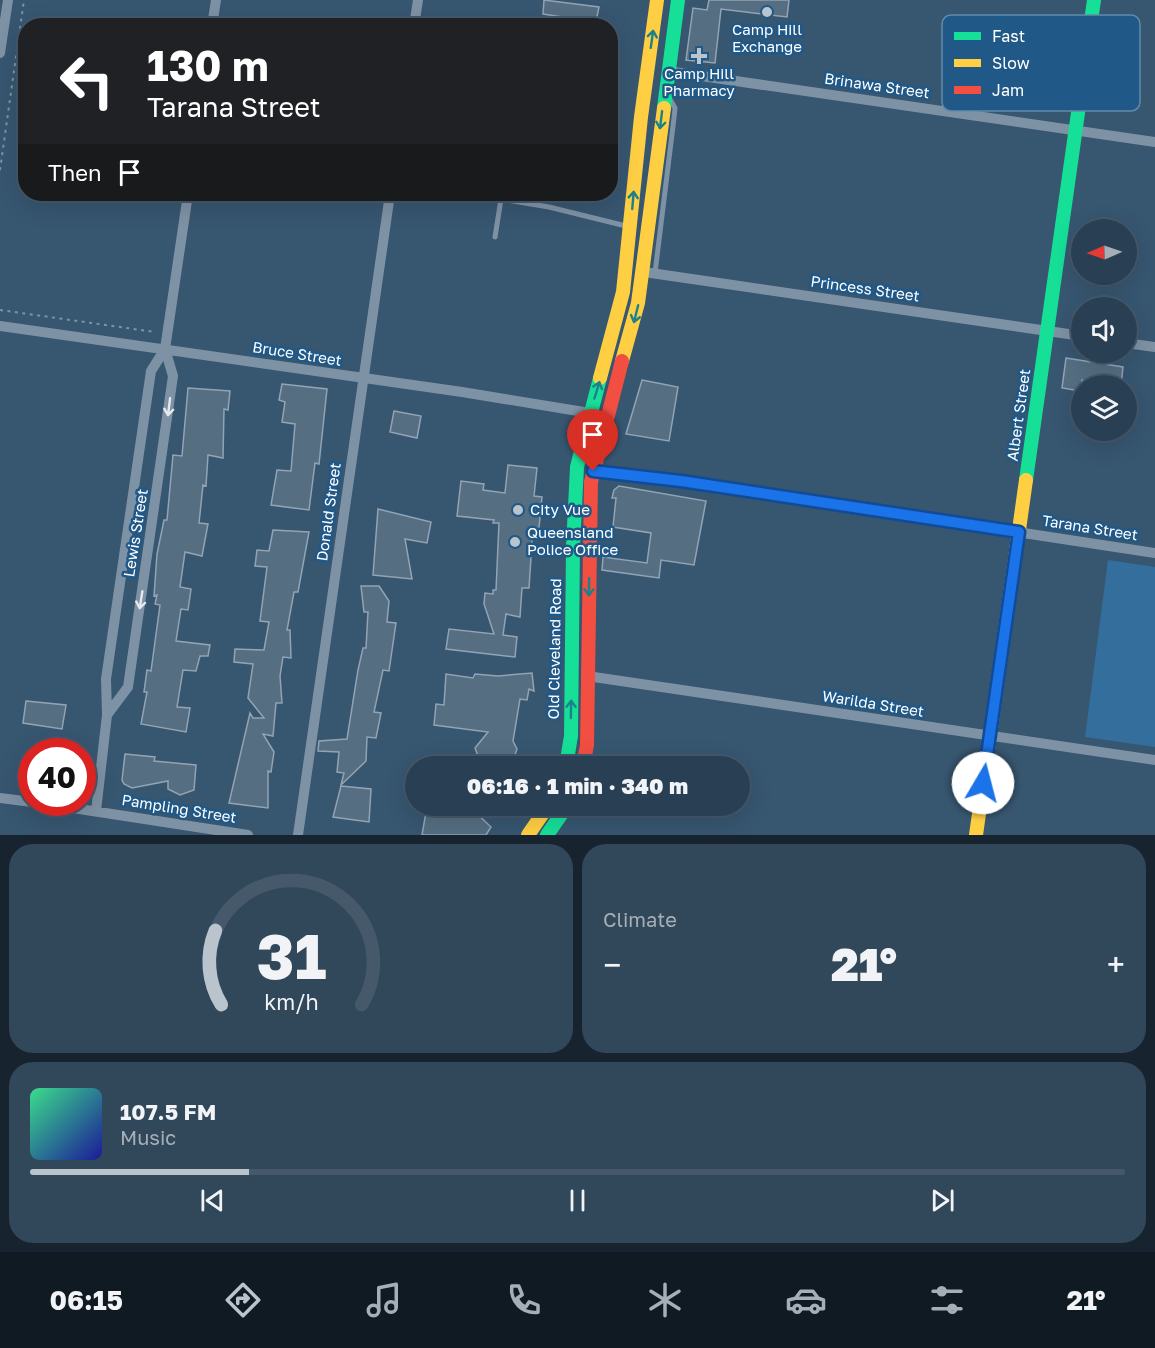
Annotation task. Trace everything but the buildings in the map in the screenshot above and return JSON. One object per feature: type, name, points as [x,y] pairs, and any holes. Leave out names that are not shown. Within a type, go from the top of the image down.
[{"type":"main road","name":"Old Cleveland Road","points":[[568,756],[571,736],[575,483],[590,413],[618,318],[631,227],[641,117],[657,0]]},
{"type":"main road","points":[[585,756],[587,745],[590,509],[593,471],[649,272],[665,89],[678,0]]},
{"type":"main road","name":"Albert Street","points":[[1092,15],[1094,0]]},
{"type":"main road","name":"Albert Street","points":[[976,835],[1078,111]]},
{"type":"main road","points":[[528,835],[541,816]]},
{"type":"main road","points":[[547,835],[560,816]]},
{"type":"street","points":[[0,53],[8,0]]},
{"type":"street","points":[[213,18],[216,0]]},
{"type":"street","points":[[415,18],[418,0]]},
{"type":"street","name":"Brinawa Street","points":[[667,71],[942,111]]},
{"type":"street","name":"Brinawa Street","points":[[944,111],[1155,142]]},
{"type":"street","name":"Lewis Street","points":[[96,811],[107,715],[106,679],[151,371],[165,349],[187,201]]},
{"type":"street","name":"Donald Street","points":[[298,835],[389,201]]},
{"type":"street","name":"Princess Street","points":[[649,272],[1071,334]]},
{"type":"street","name":"Bruce Street","points":[[0,326],[590,413]]},
{"type":"street","points":[[1137,345],[1155,347]]},
{"type":"street","name":"Lewis Street","points":[[107,715],[128,687],[173,376],[165,349]]},
{"type":"street","name":"Tarana Street","points":[[593,471],[681,481],[1155,553]]},
{"type":"street","name":"Warilda Street","points":[[587,676],[1155,760]]},
{"type":"street","name":"Pampling Street","points":[[0,798],[18,800]]},
{"type":"street","name":"Pampling Street","points":[[96,811],[169,830],[248,835]]},
{"type":"lane","points":[[495,237],[501,201]]},
{"type":"lane","points":[[513,201],[549,207],[631,227]]},
{"type":"path","points":[[21,18],[24,0]]},
{"type":"path","points":[[0,170],[18,42]]},
{"type":"path","points":[[0,310],[155,332]]},
{"type":"shaded area","points":[[1108,560],[1155,567],[1155,747],[1085,737]]},
{"type":"traffic: fast","points":[[664,108],[678,0]]},
{"type":"traffic: fast","points":[[1092,15],[1094,0]]},
{"type":"traffic: fast","points":[[1026,480],[1078,111]]},
{"type":"traffic: fast","points":[[568,756],[571,736],[573,547],[577,467],[600,378]]},
{"type":"traffic: fast","points":[[547,835],[560,816]]},
{"type":"traffic: slow","points":[[600,378],[623,292],[641,117],[657,0]]},
{"type":"traffic: slow","points":[[622,361],[638,303],[664,108]]},
{"type":"traffic: slow","points":[[976,835],[1026,480]]},
{"type":"traffic: slow","points":[[528,835],[541,816]]},
{"type":"traffic: jam","points":[[585,756],[587,745],[591,482],[622,361]]},
{"type":"place","name":"Camp Hill Exchange","points":[[767,12]]},
{"type":"place","name":"Camp Hill Pharmacy","points":[[699,56]]},
{"type":"place","name":"City Vue","points":[[518,510]]},
{"type":"place","name":"Queensland Police Office","points":[[515,542]]},
{"type":"route","points":[[593,471],[681,481],[1019,532],[983,783]]}]
